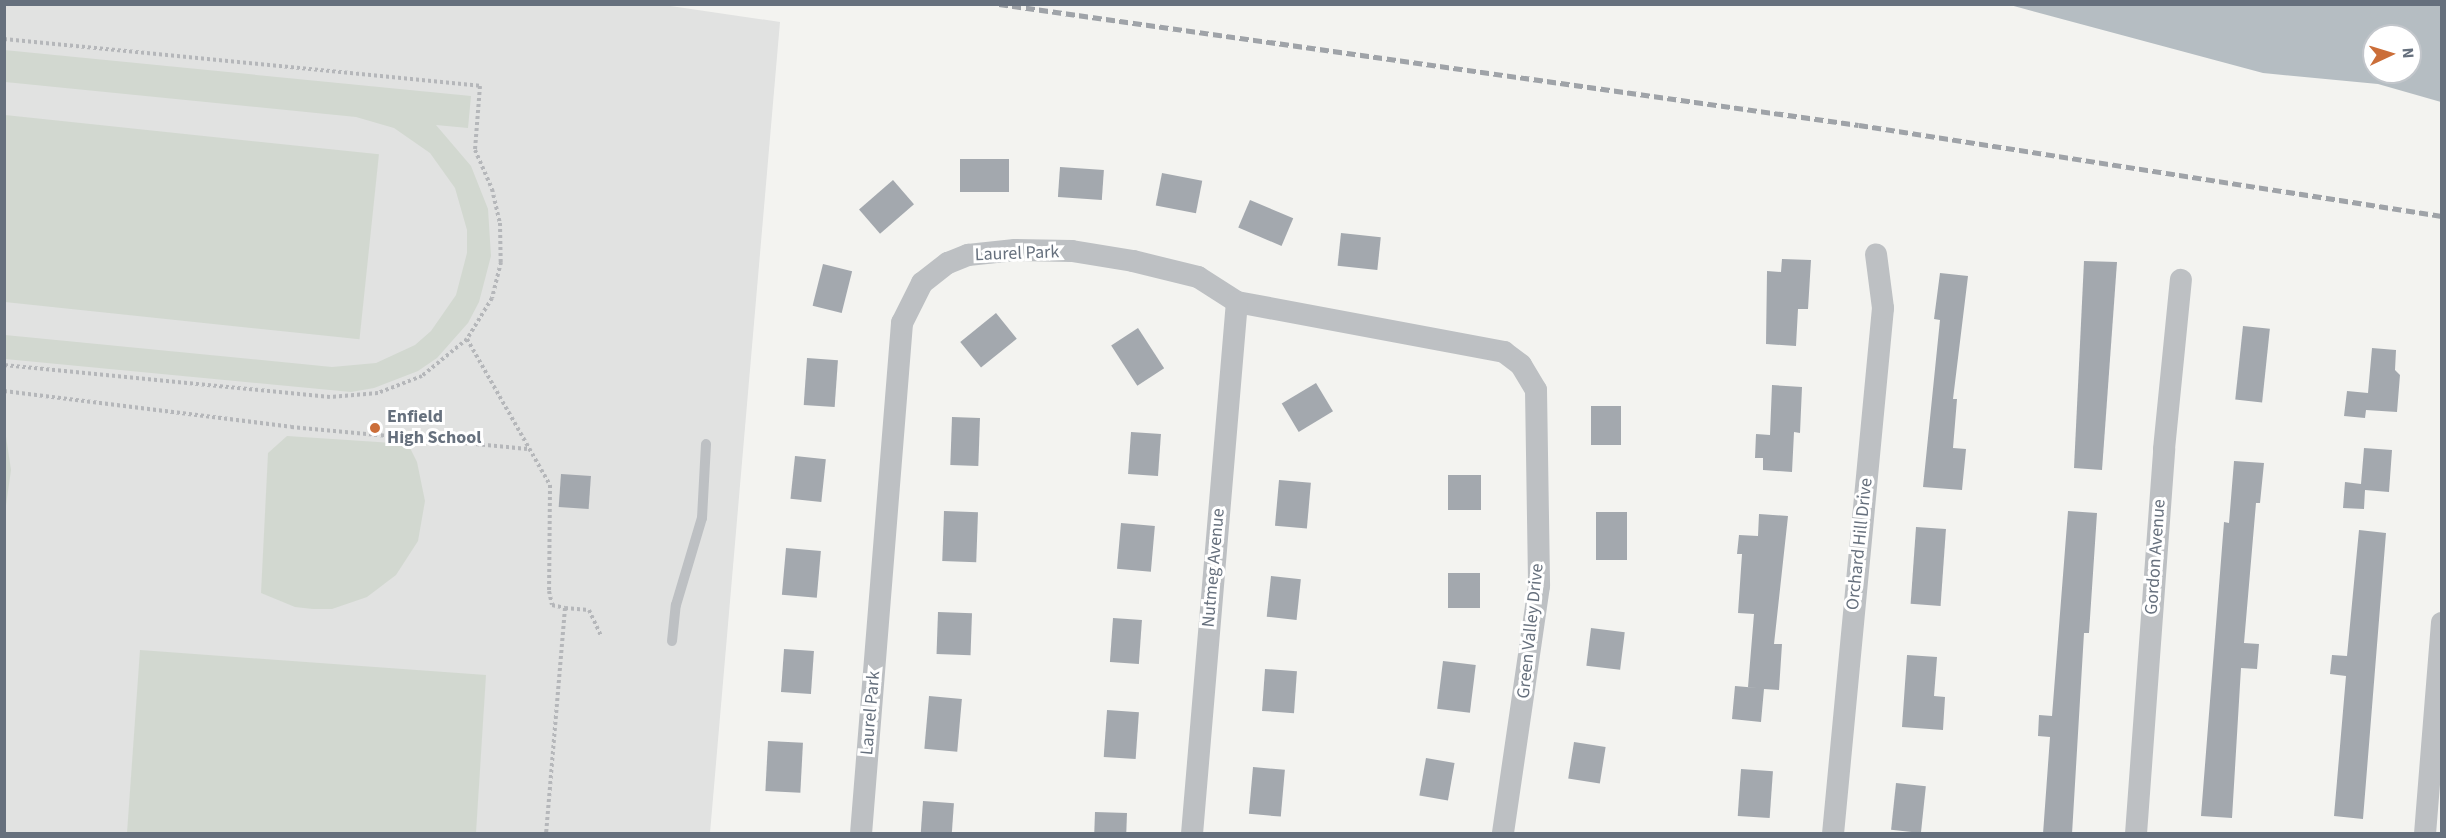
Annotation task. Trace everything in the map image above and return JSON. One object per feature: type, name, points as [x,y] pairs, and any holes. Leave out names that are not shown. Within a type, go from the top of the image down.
[{"type":"street","name":"Laurel Park","points":[[861,834],[902,323],[922,283],[948,263],[968,255],[1015,250],[1072,251],[1198,277],[1237,302],[1504,352],[1521,365],[1536,390]]},
{"type":"street","name":"Orchard Hill Drive","points":[[1833,834],[1883,308],[1876,254]]},
{"type":"street","name":"Gordon Avenue","points":[[2136,834],[2164,448],[2181,280]]},
{"type":"street","name":"Nutmeg Avenue","points":[[1192,834],[1237,302]]},
{"type":"street","name":"Green Valley Drive","points":[[1503,834],[1539,586],[1536,390]]},
{"type":"street","points":[[2425,834],[2442,622]]},
{"type":"lane","points":[[672,641],[676,605],[702,518],[706,444]]},
{"type":"path","points":[[4,39],[480,86],[475,150],[492,189],[500,223],[501,262],[492,298],[467,339],[422,376],[401,387],[353,398],[4,365]]},
{"type":"path","points":[[467,339],[527,449],[550,486],[549,591],[552,604],[565,608],[589,610],[601,636]]},
{"type":"path","points":[[4,391],[291,427],[527,449]]},
{"type":"path","points":[[546,834],[565,608]]},
{"type":"shaded area","name":"Enfield High School","points":[[657,4],[780,22],[710,833],[5,834],[5,5]]},
{"type":"shaded area","points":[[2010,5],[2441,5],[2441,102],[2378,84],[2422,84],[2422,24],[2362,24],[2362,82],[2263,73]]},
{"type":"shaded area","points":[[4,50],[471,96],[468,128],[436,125],[471,166],[488,209],[491,256],[479,302],[468,323],[437,358],[418,371],[374,388],[351,392],[5,359],[5,335],[332,367],[376,363],[415,345],[431,331],[456,295],[467,253],[467,230],[455,188],[430,153],[394,128],[356,117],[5,82]]},
{"type":"shaded area","points":[[5,115],[379,154],[359,339],[4,302]]},
{"type":"shaded area","points":[[5,430],[11,470],[5,512]]},
{"type":"shaded area","points":[[287,436],[408,444],[417,462],[425,501],[418,541],[396,575],[367,597],[332,609],[313,609],[295,607],[261,593],[268,453]]},
{"type":"shaded area","points":[[140,650],[486,675],[476,833],[127,833]]},
{"type":"building","points":[[960,159],[1009,159],[1009,192],[960,192]]},
{"type":"building","points":[[1060,167],[1104,170],[1102,200],[1058,197]]},
{"type":"building","points":[[1162,173],[1202,181],[1196,213],[1156,205]]},
{"type":"building","points":[[893,180],[914,204],[880,234],[859,210]]},
{"type":"building","points":[[1250,200],[1293,218],[1282,246],[1238,228]]},
{"type":"building","points":[[1341,233],[1381,237],[1377,270],[1338,266]]},
{"type":"building","points":[[1782,259],[1811,260],[1808,309],[1798,309],[1796,346],[1766,344],[1767,271],[1781,272]]},
{"type":"building","points":[[2084,261],[2117,262],[2102,470],[2074,468]]},
{"type":"building","points":[[823,264],[852,271],[842,313],[813,306]]},
{"type":"building","points":[[1940,273],[1968,276],[1953,399],[1957,399],[1953,448],[1966,449],[1962,490],[1923,487],[1940,320],[1934,319]]},
{"type":"building","points":[[996,313],[1017,339],[981,368],[960,342]]},
{"type":"building","points":[[2243,326],[2270,329],[2262,402],[2235,400]]},
{"type":"building","points":[[1138,328],[1164,368],[1137,386],[1111,345]]},
{"type":"building","points":[[2372,348],[2396,350],[2395,370],[2400,375],[2397,412],[2366,410],[2365,418],[2344,416],[2347,391],[2368,393]]},
{"type":"building","points":[[807,358],[838,360],[835,407],[804,405]]},
{"type":"building","points":[[1316,383],[1333,411],[1299,432],[1282,404]]},
{"type":"building","points":[[1772,385],[1802,387],[1800,433],[1794,432],[1792,472],[1763,470],[1763,458],[1755,458],[1756,434],[1770,435]]},
{"type":"building","points":[[1591,406],[1621,406],[1621,445],[1591,445]]},
{"type":"building","points":[[952,417],[980,418],[978,466],[950,465]]},
{"type":"building","points":[[1131,432],[1161,434],[1158,476],[1128,474]]},
{"type":"building","points":[[2364,448],[2392,450],[2389,492],[2365,490],[2364,509],[2343,508],[2345,482],[2361,484]]},
{"type":"building","points":[[795,456],[826,459],[821,502],[791,499]]},
{"type":"building","points":[[2234,461],[2264,463],[2260,503],[2256,503],[2244,643],[2259,644],[2257,669],[2241,668],[2232,818],[2201,816],[2224,522],[2229,523]]},
{"type":"building","points":[[561,474],[591,476],[589,509],[559,507]]},
{"type":"building","points":[[1448,475],[1481,475],[1481,510],[1448,510]]},
{"type":"building","points":[[1279,480],[1311,483],[1307,529],[1275,526]]},
{"type":"building","points":[[944,511],[978,512],[976,562],[942,561]]},
{"type":"building","points":[[2068,511],[2097,513],[2089,633],[2084,633],[2072,834],[2043,834],[2050,737],[2038,736],[2039,715],[2052,716]]},
{"type":"building","points":[[1596,512],[1627,512],[1627,560],[1596,560]]},
{"type":"building","points":[[1759,514],[1788,516],[1774,644],[1782,644],[1779,690],[1764,689],[1761,722],[1732,719],[1735,686],[1758,688],[1748,687],[1754,614],[1738,613],[1742,554],[1737,554],[1739,535],[1758,536]]},
{"type":"building","points":[[1121,523],[1155,526],[1151,572],[1117,569]]},
{"type":"building","points":[[1916,527],[1946,529],[1941,606],[1911,604]]},
{"type":"building","points":[[2359,530],[2386,533],[2363,819],[2334,816],[2346,676],[2330,674],[2332,655],[2347,656]]},
{"type":"building","points":[[786,548],[821,551],[817,598],[782,595]]},
{"type":"building","points":[[1448,573],[1480,573],[1480,608],[1448,608]]},
{"type":"building","points":[[1271,576],[1301,579],[1297,620],[1267,617]]},
{"type":"building","points":[[938,612],[972,613],[971,655],[937,654]]},
{"type":"building","points":[[1113,618],[1142,620],[1139,664],[1110,662]]},
{"type":"building","points":[[1591,628],[1625,632],[1620,670],[1586,666]]},
{"type":"building","points":[[784,649],[814,651],[811,694],[781,692]]},
{"type":"building","points":[[1907,655],[1937,657],[1934,696],[1945,697],[1943,730],[1902,727]]},
{"type":"building","points":[[1443,661],[1476,665],[1470,713],[1437,709]]},
{"type":"building","points":[[1265,669],[1297,671],[1294,713],[1262,711]]},
{"type":"building","points":[[929,696],[962,699],[957,752],[924,749]]},
{"type":"building","points":[[1107,710],[1139,712],[1136,759],[1104,757]]},
{"type":"building","points":[[768,741],[803,743],[800,793],[765,791]]},
{"type":"building","points":[[1574,742],[1606,747],[1600,784],[1568,779]]},
{"type":"building","points":[[1426,758],[1455,763],[1448,800],[1419,795]]},
{"type":"building","points":[[1253,767],[1285,770],[1281,817],[1249,814]]},
{"type":"building","points":[[1741,769],[1773,771],[1770,818],[1738,816]]},
{"type":"building","points":[[1896,783],[1926,786],[1921,833],[1891,830]]},
{"type":"building","points":[[923,801],[954,803],[952,834],[921,834]]},
{"type":"building","points":[[1095,812],[1127,813],[1126,834],[1094,834]]},
{"type":"railway","points":[[999,4],[1859,125],[2442,216]]},
{"type":"place","name":"Enfield High School","points":[[375,428]]}]
